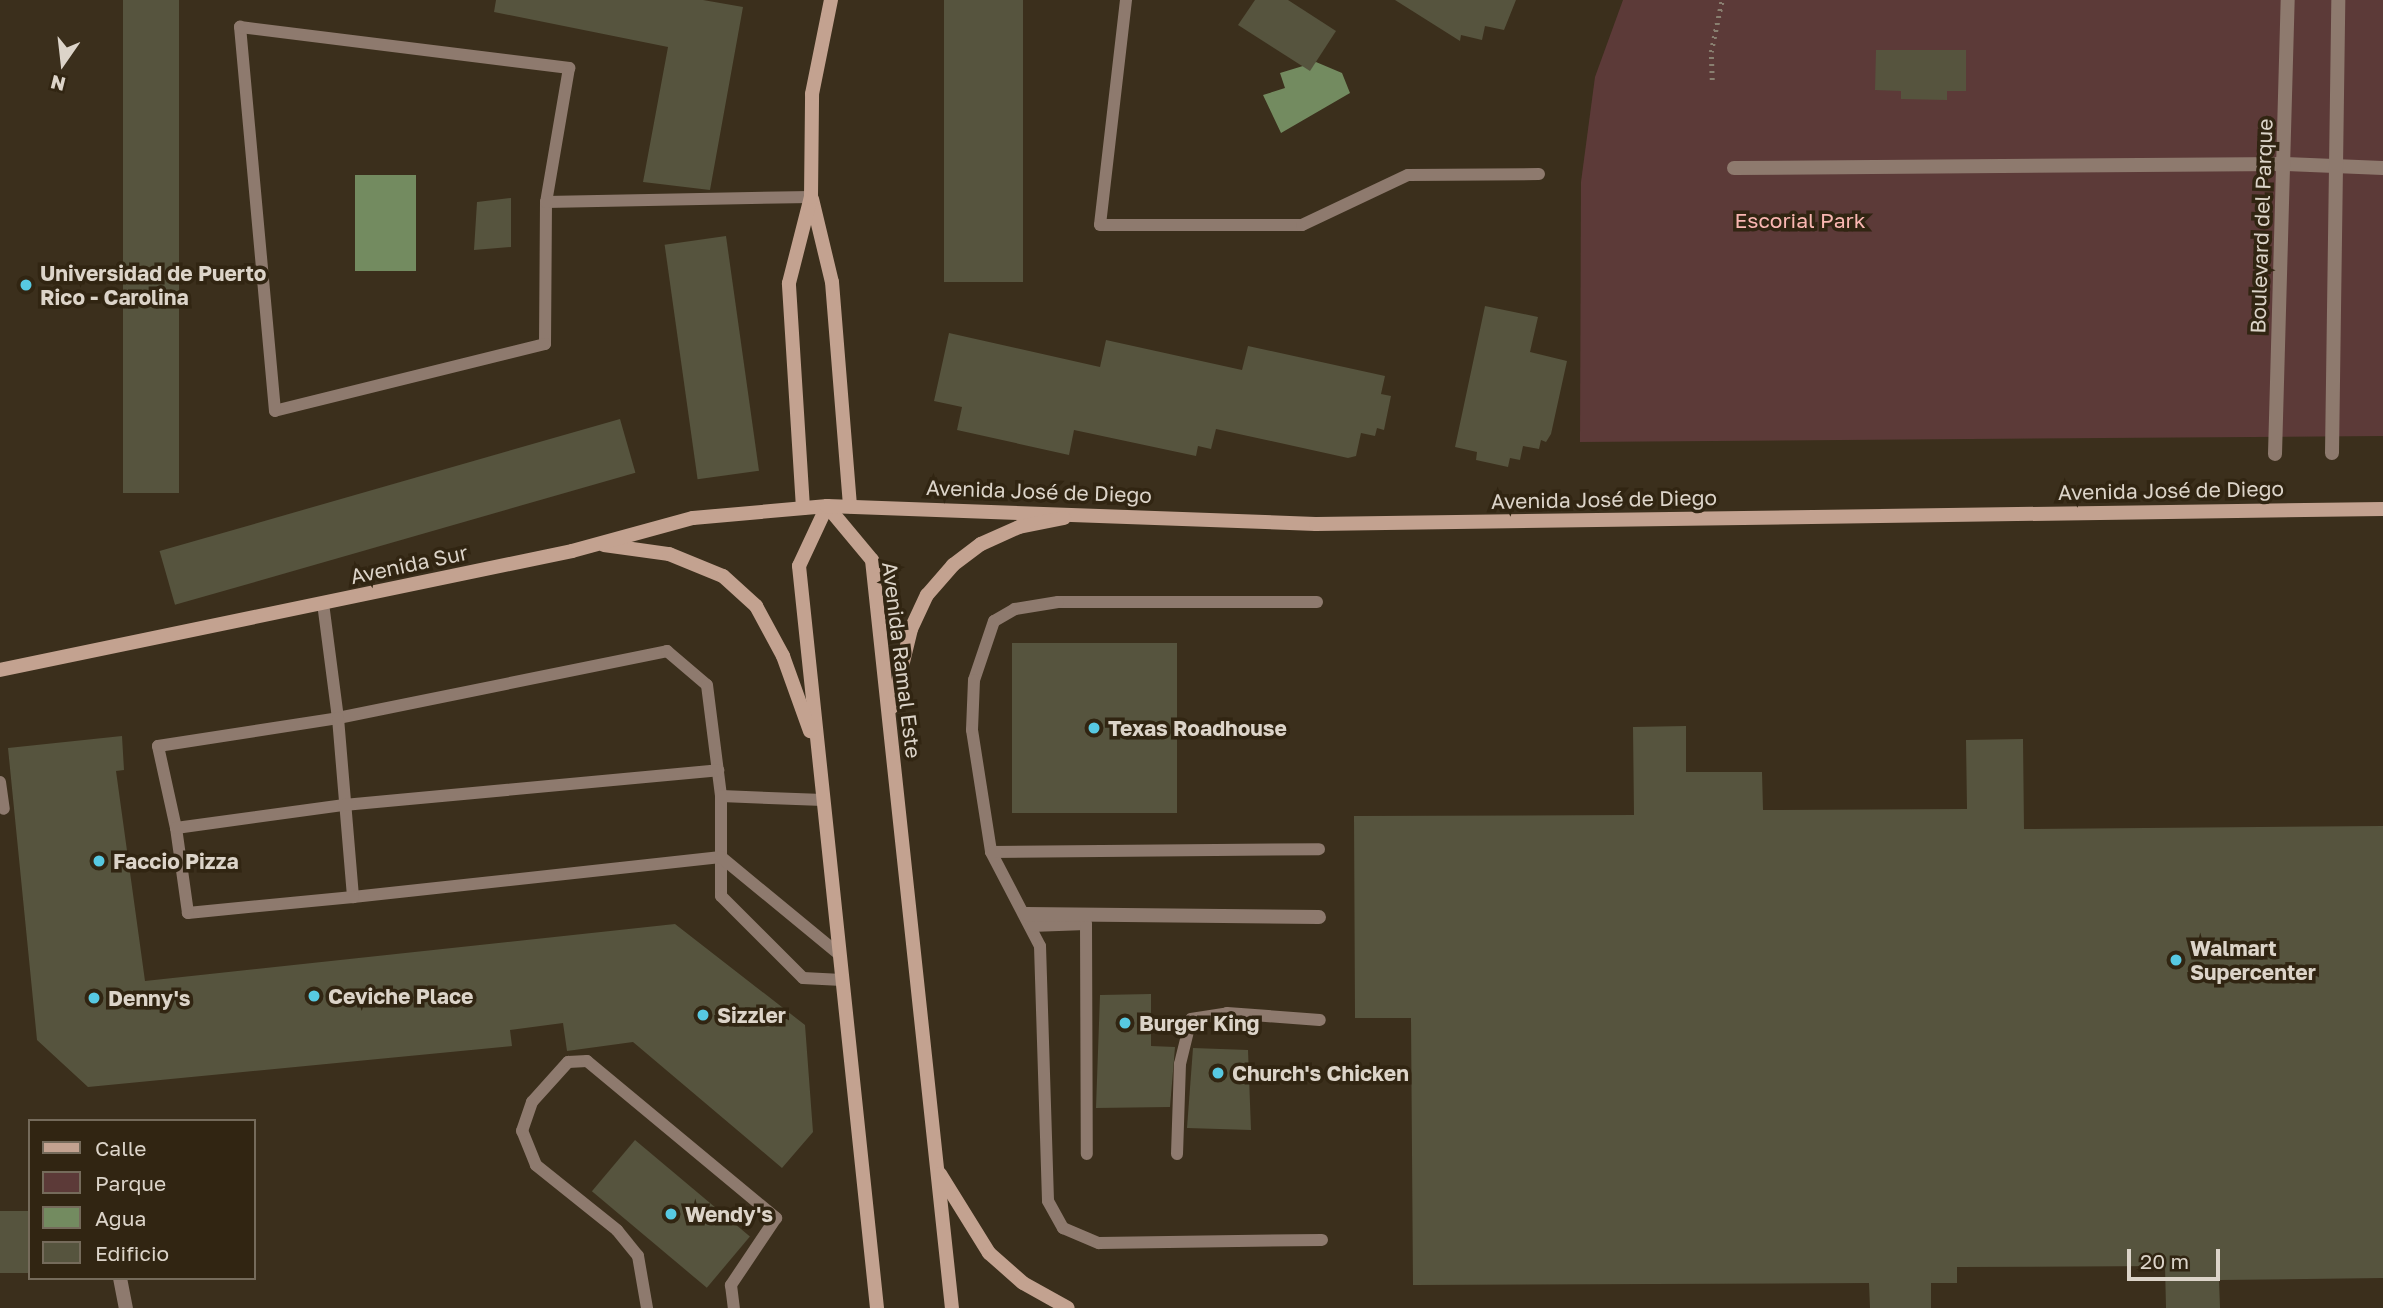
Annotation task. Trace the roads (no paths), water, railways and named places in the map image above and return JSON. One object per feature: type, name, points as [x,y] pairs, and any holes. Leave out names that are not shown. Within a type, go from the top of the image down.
[{"type":"street","points":[[803,508],[789,284],[811,197],[812,94],[831,0]]},
{"type":"street","name":"Boulevard del Parque","points":[[2275,454],[2288,0]]},
{"type":"street","points":[[2332,453],[2338,0]]},
{"type":"street","points":[[1734,168],[2285,164],[2383,168]]},
{"type":"street","points":[[811,197],[832,282],[850,506]]},
{"type":"street","points":[[827,506],[799,566],[877,1308]]},
{"type":"street","name":"Avenida José de Diego","points":[[827,506],[1086,513],[1316,524],[2383,509]]},
{"type":"street","name":"Avenida Sur","points":[[0,670],[595,544],[693,518],[827,506]]},
{"type":"street","name":"Avenida Ramal Este","points":[[827,506],[872,560],[952,1308]]},
{"type":"street","points":[[889,719],[911,629],[927,596],[953,565],[981,544],[1019,527],[1086,513]]},
{"type":"street","points":[[595,544],[669,554],[723,576],[756,606],[783,656],[818,756]]},
{"type":"street","points":[[1029,920],[1319,917]]},
{"type":"street","points":[[937,1169],[989,1253],[1023,1283],[1068,1308]]},
{"type":"street","points":[[120,1280],[126,1308]]},
{"type":"lane","points":[[1126,0],[1100,225],[1302,225],[1408,175],[1539,174]]},
{"type":"lane","points":[[240,27],[569,68],[546,202],[545,344],[275,411],[240,27]]},
{"type":"lane","points":[[546,202],[811,197]]},
{"type":"lane","points":[[1317,602],[1058,602],[1015,609],[994,621],[974,680],[972,730],[991,852],[1029,920],[1040,946],[1048,1201],[1063,1228],[1099,1243],[1322,1240]]},
{"type":"lane","points":[[323,603],[338,718],[353,897]]},
{"type":"lane","points":[[839,955],[721,857],[188,913],[176,828],[158,746],[338,718],[667,651],[707,685],[721,796],[721,857],[721,897],[803,978],[842,979]]},
{"type":"lane","points":[[176,828],[344,805],[718,770]]},
{"type":"lane","points":[[0,782],[4,809]]},
{"type":"lane","points":[[721,796],[823,800]]},
{"type":"lane","points":[[991,852],[1319,849]]},
{"type":"lane","points":[[1029,920],[1086,924],[1087,1154]]},
{"type":"lane","points":[[1177,1154],[1181,1064],[1191,1019],[1227,1013],[1320,1020]]},
{"type":"lane","points":[[647,1308],[638,1256],[617,1230],[536,1165],[522,1131],[532,1102],[568,1062],[587,1061],[776,1218],[731,1285],[734,1308]]},
{"type":"water","points":[[1316,62],[1342,73],[1350,93],[1281,133],[1263,95],[1285,88],[1280,73]]},
{"type":"water","points":[[355,175],[416,175],[416,271],[355,271]]},
{"type":"place","name":"Universidad de Puerto Rico - Carolina","points":[[26,285]]},
{"type":"place","name":"Texas Roadhouse","points":[[1094,728]]},
{"type":"place","name":"Faccio Pizza","points":[[99,861]]},
{"type":"place","name":"Walmart Supercenter","points":[[2176,960]]},
{"type":"place","name":"Ceviche Place","points":[[314,996]]},
{"type":"place","name":"Denny's","points":[[94,998]]},
{"type":"place","name":"Sizzler","points":[[703,1015]]},
{"type":"place","name":"Burger King","points":[[1125,1023]]},
{"type":"place","name":"Church's Chicken","points":[[1218,1073]]},
{"type":"place","name":"Wendy's","points":[[671,1214]]},
{"type":"park label","name":"Escorial Park","points":[[1800,220]]}]
